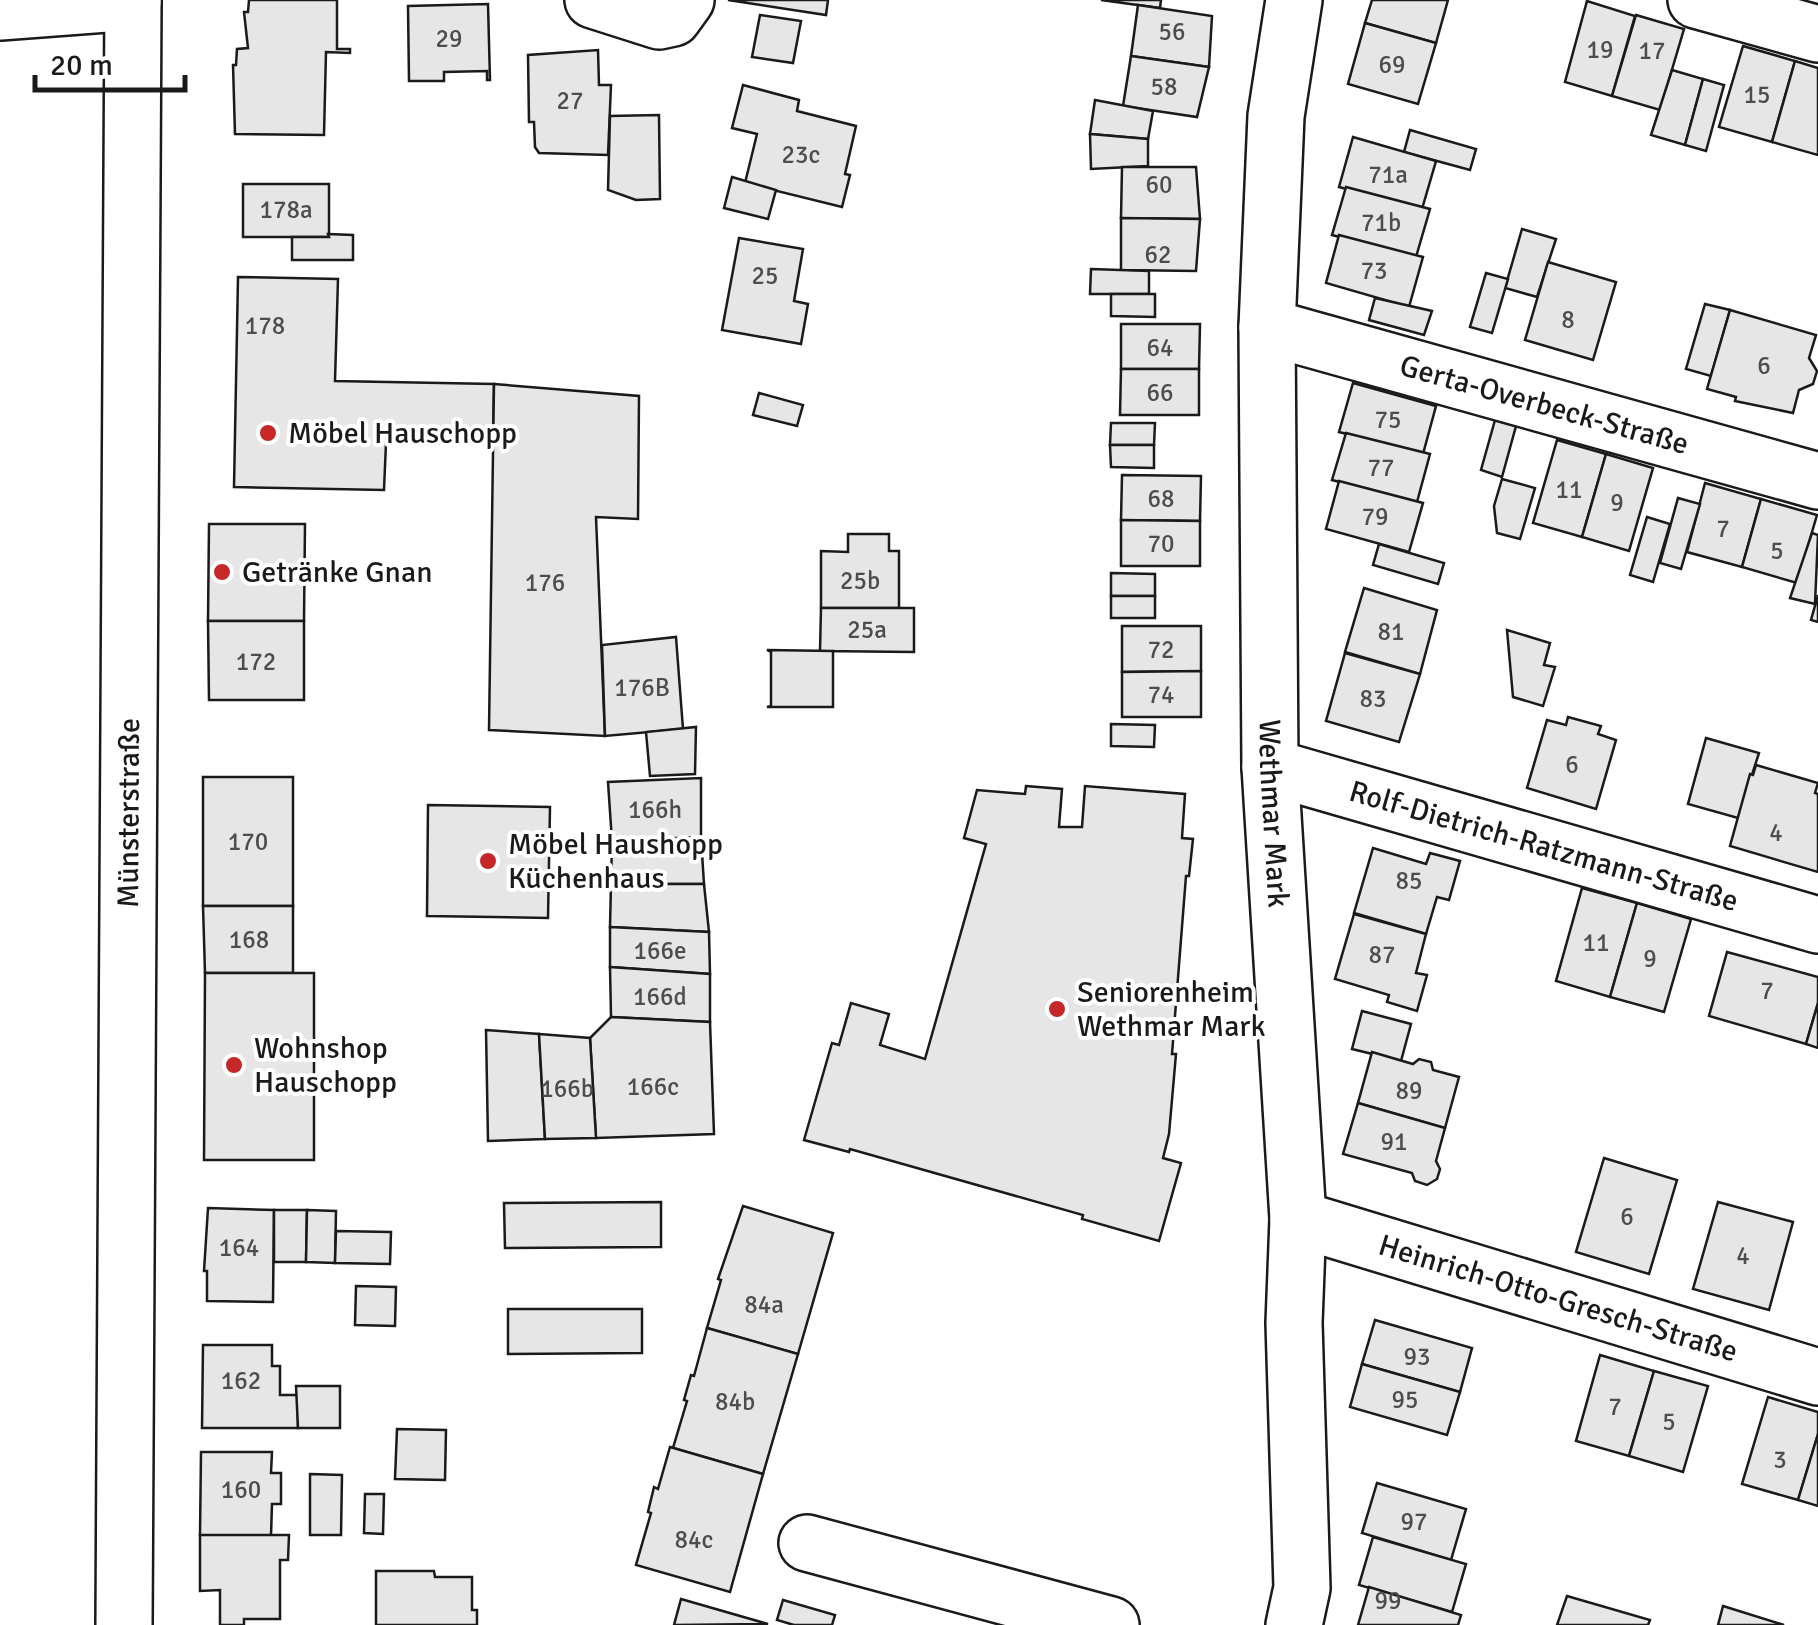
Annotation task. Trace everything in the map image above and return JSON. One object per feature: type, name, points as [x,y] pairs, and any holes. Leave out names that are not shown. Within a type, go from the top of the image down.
[{"type":"street","name":"Wethmar Mark","points":[[1294,0],[1276,116],[1268,328],[1270,767],[1298,1220],[1294,1323],[1302,1588],[1294,1625]]},
{"type":"street","points":[[1696,0],[1818,34]]},
{"type":"street","points":[[0,12],[134,1]]},
{"type":"street","name":"Münsterstraße","points":[[124,1625],[134,1]]},
{"type":"street","name":"Gerta-Overbeck-Straße","points":[[1268,328],[1818,481]]},
{"type":"street","name":"Rolf-Dietrich-Ratzmann-Straße","points":[[1270,767],[1818,924]]},
{"type":"street","name":"Heinrich-Otto-Gresch-Straße","points":[[1298,1220],[1818,1377]]},
{"type":"street","points":[[807,1544],[1110,1625]]},
{"type":"building","points":[[249,0],[337,0],[337,49],[350,49],[350,53],[326,52],[324,135],[235,134],[233,65],[237,49],[248,48],[244,12],[248,12]]},
{"type":"building","points":[[728,0],[828,0],[826,15]]},
{"type":"building","points":[[1101,0],[1161,0],[1160,8]]},
{"type":"building","points":[[1372,0],[1448,0],[1436,43],[1365,23]]},
{"type":"building","points":[[1587,1],[1635,16],[1612,96],[1565,82]]},
{"type":"building","points":[[488,4],[490,80],[487,71],[444,72],[444,81],[409,81],[408,6]]},
{"type":"building","points":[[1138,5],[1212,16],[1209,67],[1131,56]]},
{"type":"building","points":[[760,15],[801,21],[793,63],[752,57]]},
{"type":"building","points":[[1636,15],[1684,29],[1660,110],[1612,96]]},
{"type":"building","points":[[1365,23],[1436,43],[1418,104],[1348,84]]},
{"type":"building","points":[[1743,46],[1795,61],[1772,142],[1719,127]]},
{"type":"building","points":[[598,50],[599,85],[611,85],[608,155],[539,153],[534,122],[529,122],[528,55]]},
{"type":"building","points":[[1131,56],[1209,67],[1197,117],[1123,106]]},
{"type":"building","points":[[1795,61],[1818,68],[1818,155],[1772,142]]},
{"type":"building","points":[[1672,70],[1703,79],[1685,145],[1651,135]]},
{"type":"building","points":[[1703,79],[1724,85],[1706,151],[1685,145]]},
{"type":"building","points":[[743,85],[799,100],[797,111],[856,126],[842,207],[745,183],[757,134],[732,128]]},
{"type":"building","points":[[1095,100],[1153,111],[1148,139],[1090,134]]},
{"type":"building","points":[[659,115],[660,199],[636,200],[608,190],[610,116]]},
{"type":"building","points":[[1410,130],[1476,149],[1470,170],[1404,152]]},
{"type":"building","points":[[1090,134],[1148,139],[1148,166],[1091,169]]},
{"type":"building","points":[[1353,137],[1436,161],[1422,209],[1339,187]]},
{"type":"building","points":[[1122,167],[1196,167],[1200,219],[1121,218]]},
{"type":"building","points":[[732,177],[776,190],[768,219],[724,208]]},
{"type":"building","points":[[243,184],[329,184],[329,237],[243,237]]},
{"type":"building","points":[[1346,187],[1430,209],[1416,257],[1332,235]]},
{"type":"building","points":[[1121,218],[1200,219],[1196,271],[1121,270]]},
{"type":"building","points":[[1522,229],[1556,239],[1537,297],[1505,288]]},
{"type":"building","points":[[328,234],[353,235],[353,260],[292,260],[292,237],[329,237]]},
{"type":"building","points":[[1339,235],[1423,257],[1409,307],[1326,283]]},
{"type":"building","points":[[739,238],[803,249],[794,301],[808,304],[801,344],[722,330]]},
{"type":"building","points":[[1548,262],[1616,282],[1593,360],[1525,340]]},
{"type":"building","points":[[1091,269],[1149,271],[1149,294],[1090,294]]},
{"type":"building","points":[[1486,273],[1508,279],[1492,333],[1470,327]]},
{"type":"building","points":[[238,277],[338,279],[335,381],[494,384],[493,444],[386,443],[384,490],[234,487]]},
{"type":"building","points":[[1111,294],[1155,294],[1155,317],[1111,316]]},
{"type":"building","points":[[1375,298],[1432,311],[1424,335],[1369,320]]},
{"type":"building","points":[[1705,304],[1730,310],[1711,376],[1686,369]]},
{"type":"building","points":[[1730,310],[1816,335],[1809,358],[1817,371],[1813,384],[1799,390],[1793,413],[1735,401],[1736,397],[1707,389]]},
{"type":"building","points":[[1121,324],[1200,324],[1199,369],[1121,369]]},
{"type":"building","points":[[1121,369],[1199,369],[1199,415],[1120,415]]},
{"type":"building","points":[[1353,383],[1436,406],[1423,454],[1339,432]]},
{"type":"building","points":[[494,384],[639,396],[638,519],[596,517],[605,736],[489,730]]},
{"type":"building","points":[[759,393],[803,405],[797,426],[753,415]]},
{"type":"building","points":[[1495,420],[1516,426],[1502,477],[1481,470]]},
{"type":"building","points":[[1111,423],[1155,423],[1154,445],[1110,445]]},
{"type":"building","points":[[1346,433],[1430,454],[1417,502],[1332,480]]},
{"type":"building","points":[[1557,440],[1606,454],[1582,537],[1533,523]]},
{"type":"building","points":[[1110,445],[1154,445],[1154,468],[1111,467]]},
{"type":"building","points":[[1606,454],[1653,468],[1629,551],[1582,537]]},
{"type":"building","points":[[1122,475],[1201,476],[1200,521],[1121,520]]},
{"type":"building","points":[[1502,479],[1535,488],[1520,539],[1497,533],[1494,506]]},
{"type":"building","points":[[1339,481],[1423,503],[1409,552],[1326,529]]},
{"type":"building","points":[[1705,483],[1761,499],[1742,567],[1687,552]]},
{"type":"building","points":[[1678,498],[1700,504],[1681,569],[1660,563]]},
{"type":"building","points":[[1761,499],[1817,515],[1797,583],[1742,567]]},
{"type":"building","points":[[1647,517],[1670,524],[1653,582],[1630,575]]},
{"type":"building","points":[[1121,520],[1200,521],[1200,566],[1121,566]]},
{"type":"building","points":[[209,524],[305,524],[304,621],[208,621]]},
{"type":"building","points":[[1812,533],[1818,535],[1815,604],[1790,598]]},
{"type":"building","points":[[848,534],[889,534],[889,551],[899,551],[899,608],[821,608],[821,551],[848,552]]},
{"type":"building","points":[[1379,544],[1444,563],[1438,584],[1373,565]]},
{"type":"building","points":[[1111,573],[1155,574],[1155,596],[1111,596]]},
{"type":"building","points":[[1364,588],[1437,610],[1420,674],[1345,652]]},
{"type":"building","points":[[1818,595],[1818,622],[1811,620]]},
{"type":"building","points":[[1111,596],[1155,596],[1155,618],[1111,618]]},
{"type":"building","points":[[821,608],[914,608],[914,652],[820,651]]},
{"type":"building","points":[[208,621],[304,621],[304,700],[209,700]]},
{"type":"building","points":[[1122,626],[1201,626],[1201,671],[1122,672]]},
{"type":"building","points":[[1507,630],[1550,643],[1544,665],[1555,667],[1543,706],[1513,697]]},
{"type":"building","points":[[676,637],[683,729],[605,736],[602,645]]},
{"type":"building","points":[[767,650],[833,651],[833,707],[767,707],[771,706],[771,652]]},
{"type":"building","points":[[1345,653],[1420,674],[1399,742],[1326,721]]},
{"type":"building","points":[[1201,671],[1201,717],[1122,717],[1122,672]]},
{"type":"building","points":[[1568,717],[1601,726],[1598,734],[1616,740],[1596,809],[1527,788],[1547,720],[1566,725]]},
{"type":"building","points":[[1111,724],[1155,725],[1154,747],[1111,746]]},
{"type":"building","points":[[696,727],[695,774],[650,776],[646,732]]},
{"type":"building","points":[[1706,738],[1759,753],[1738,818],[1688,804]]},
{"type":"building","points":[[1756,765],[1818,783],[1818,872],[1730,846]]},
{"type":"building","points":[[203,777],[293,777],[293,906],[203,906]]},
{"type":"building","points":[[701,778],[701,837],[612,841],[608,782]]},
{"type":"building","name":"Seniorenheim Wethmar Mark","points":[[1026,786],[1062,789],[1059,827],[1082,827],[1085,786],[1185,794],[1182,838],[1193,839],[1186,876],[1169,1134],[1163,1158],[1181,1163],[1159,1241],[1082,1219],[1083,1215],[850,1149],[849,1152],[804,1140],[832,1043],[839,1045],[851,1003],[889,1014],[880,1045],[925,1059],[986,844],[964,838],[977,790],[1025,794]]},
{"type":"building","name":"Möbel Haushopp Küchenhaus","points":[[428,805],[550,807],[548,918],[427,916]]},
{"type":"building","points":[[701,837],[704,884],[611,884],[612,841]]},
{"type":"building","points":[[1373,848],[1426,864],[1430,853],[1460,861],[1449,900],[1437,897],[1426,934],[1354,913]]},
{"type":"building","points":[[611,884],[704,884],[709,932],[610,927]]},
{"type":"building","points":[[1582,888],[1637,903],[1610,997],[1556,981]]},
{"type":"building","points":[[1637,903],[1691,919],[1664,1012],[1610,997]]},
{"type":"building","points":[[203,906],[293,906],[293,973],[205,973]]},
{"type":"building","points":[[1354,914],[1426,934],[1416,973],[1427,975],[1417,1011],[1387,1002],[1389,995],[1335,979]]},
{"type":"building","points":[[610,927],[709,932],[710,974],[610,967]]},
{"type":"building","points":[[1727,952],[1818,977],[1818,1003],[1806,1044],[1709,1016]]},
{"type":"building","points":[[610,967],[710,974],[710,1022],[611,1017]]},
{"type":"building","points":[[205,973],[314,973],[314,1160],[204,1160]]},
{"type":"building","points":[[1818,1003],[1818,1048],[1806,1044]]},
{"type":"building","points":[[1362,1011],[1411,1024],[1401,1061],[1352,1049]]},
{"type":"building","points":[[611,1017],[710,1022],[714,1134],[596,1138],[590,1038]]},
{"type":"building","points":[[486,1030],[539,1034],[545,1139],[488,1141]]},
{"type":"building","points":[[539,1034],[590,1038],[596,1138],[545,1139]]},
{"type":"building","points":[[1372,1052],[1413,1064],[1419,1059],[1431,1062],[1433,1070],[1459,1077],[1445,1128],[1358,1103]]},
{"type":"building","points":[[1358,1103],[1445,1128],[1436,1161],[1440,1169],[1437,1179],[1427,1185],[1415,1181],[1412,1173],[1343,1154]]},
{"type":"building","points":[[1604,1158],[1677,1180],[1649,1274],[1576,1252]]},
{"type":"building","points":[[661,1202],[661,1247],[505,1248],[504,1203]]},
{"type":"building","points":[[1718,1202],[1793,1222],[1769,1310],[1693,1289]]},
{"type":"building","points":[[743,1206],[833,1233],[798,1354],[707,1328],[721,1280],[718,1279]]},
{"type":"building","points":[[208,1208],[274,1210],[273,1302],[207,1301],[204,1271]]},
{"type":"building","points":[[274,1210],[307,1210],[306,1262],[274,1262]]},
{"type":"building","points":[[307,1210],[336,1211],[335,1263],[306,1262]]},
{"type":"building","points":[[336,1231],[391,1232],[390,1264],[335,1263]]},
{"type":"building","points":[[356,1286],[396,1287],[395,1326],[355,1325]]},
{"type":"building","points":[[508,1309],[642,1309],[642,1353],[508,1354]]},
{"type":"building","points":[[1375,1320],[1472,1348],[1460,1392],[1362,1364]]},
{"type":"building","points":[[707,1328],[798,1354],[763,1474],[673,1448]]},
{"type":"building","points":[[203,1345],[272,1345],[272,1366],[280,1366],[280,1395],[298,1395],[298,1428],[202,1428]]},
{"type":"building","points":[[1600,1355],[1654,1371],[1629,1456],[1576,1441]]},
{"type":"building","points":[[1362,1364],[1460,1392],[1447,1435],[1350,1407]]},
{"type":"building","points":[[1654,1371],[1708,1386],[1683,1472],[1629,1456]]},
{"type":"building","points":[[296,1386],[340,1386],[340,1428],[298,1428]]},
{"type":"building","points":[[1768,1397],[1818,1412],[1818,1434],[1798,1500],[1742,1484]]},
{"type":"building","points":[[397,1429],[446,1430],[445,1480],[395,1479]]},
{"type":"building","points":[[1818,1434],[1818,1506],[1798,1500]]},
{"type":"building","points":[[670,1447],[763,1474],[730,1592],[636,1565],[654,1487],[658,1489]]},
{"type":"building","points":[[201,1452],[272,1452],[271,1473],[281,1473],[281,1504],[272,1504],[271,1536],[200,1535]]},
{"type":"building","points":[[310,1474],[342,1475],[341,1535],[310,1535]]},
{"type":"building","points":[[1377,1483],[1466,1509],[1451,1560],[1362,1533]]},
{"type":"building","points":[[365,1494],[384,1494],[383,1534],[364,1533]]},
{"type":"building","points":[[200,1535],[289,1535],[288,1560],[280,1560],[280,1619],[244,1619],[244,1625],[220,1625],[220,1590],[200,1591]]},
{"type":"building","points":[[1373,1537],[1466,1564],[1452,1612],[1359,1585]]},
{"type":"building","points":[[376,1571],[434,1571],[435,1577],[472,1577],[472,1610],[477,1610],[477,1625],[376,1625]]},
{"type":"building","points":[[1369,1587],[1461,1615],[1458,1625],[1358,1625]]},
{"type":"building","points":[[1567,1596],[1650,1620],[1648,1625],[1557,1625]]},
{"type":"building","points":[[681,1599],[768,1624],[674,1625]]},
{"type":"building","points":[[783,1600],[835,1615],[832,1625],[794,1625],[777,1620]]},
{"type":"building","points":[[1723,1606],[1784,1625],[1718,1625]]},
{"type":"place","name":"Möbel Hauschopp","points":[[268,433]]},
{"type":"place","name":"Getränke Gnan","points":[[222,572]]},
{"type":"place","name":"Möbel Haushopp Küchenhaus","points":[[488,861]]},
{"type":"place","name":"Seniorenheim Wethmar Mark","points":[[1057,1009]]},
{"type":"place","name":"Wohnshop Hauschopp","points":[[234,1065]]}]
